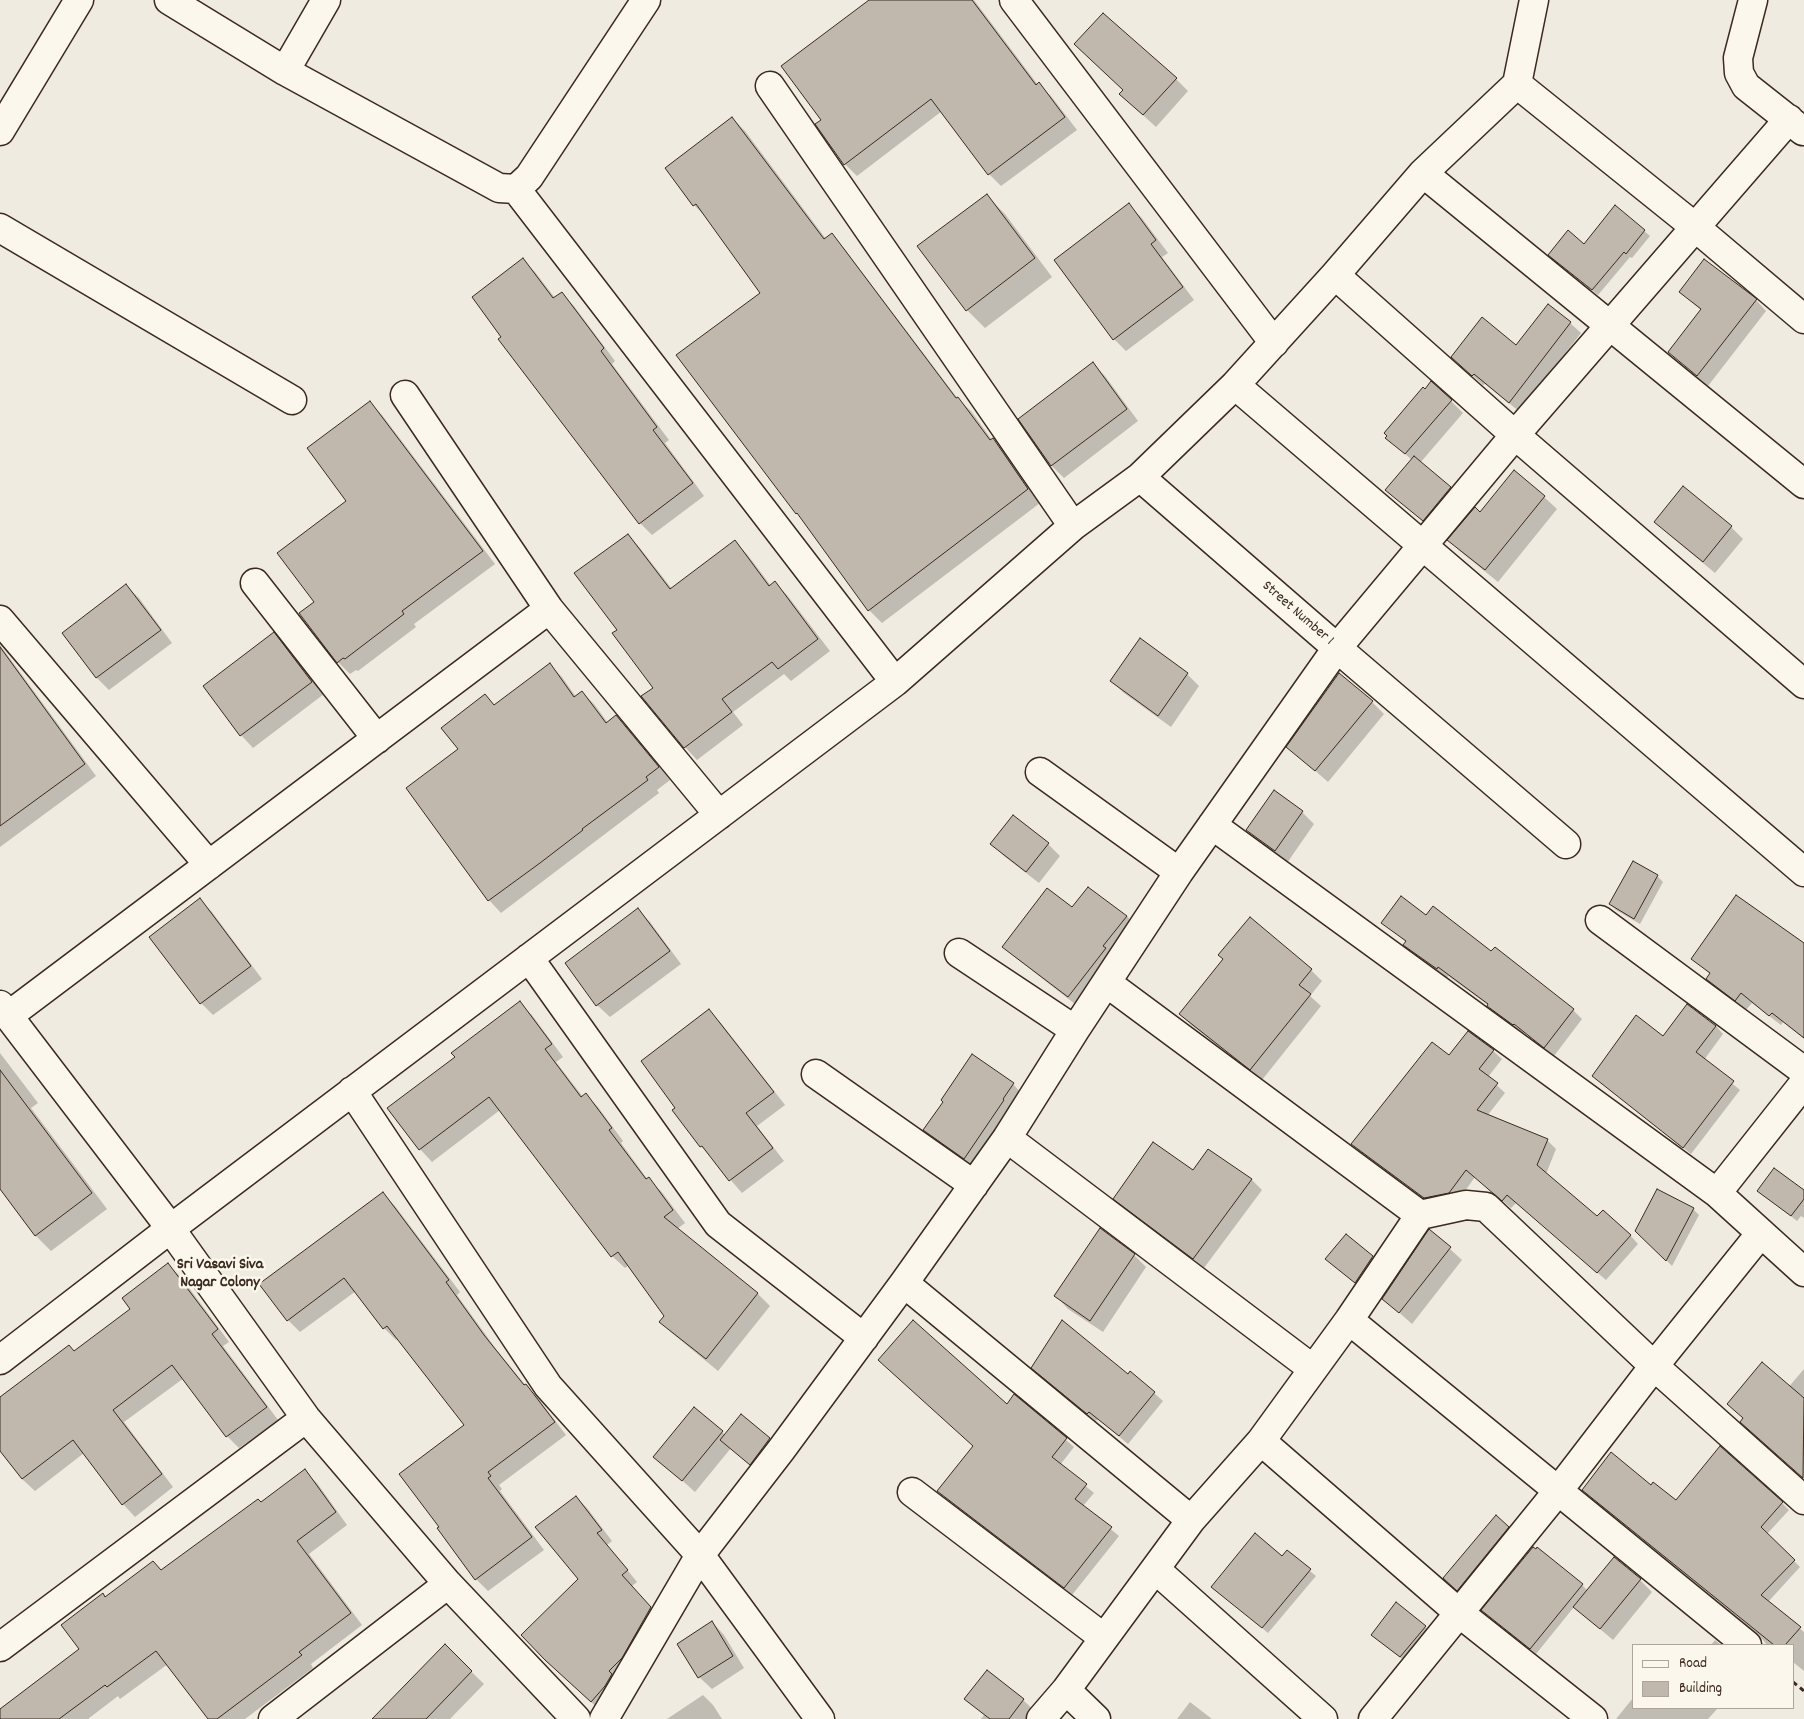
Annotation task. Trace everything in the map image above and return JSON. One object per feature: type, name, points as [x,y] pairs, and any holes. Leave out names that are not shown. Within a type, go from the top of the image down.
[{"type":"street","points":[[0,131],[79,0]]},
{"type":"street","points":[[169,0],[285,71],[499,188],[516,189],[529,177],[646,0]]},
{"type":"street","points":[[285,71],[326,0]]},
{"type":"street","points":[[1014,0],[1274,343]]},
{"type":"street","points":[[0,1360],[170,1229],[895,682],[1073,526],[1140,477],[1235,385],[1335,275],[1423,173],[1517,84],[1534,0]]},
{"type":"street","points":[[1566,844],[1337,648],[1515,435],[1695,227],[1797,126],[1746,86],[1739,74],[1738,58],[1753,0]]},
{"type":"street","points":[[1517,84],[1695,227],[1804,319]]},
{"type":"street","points":[[770,86],[1073,526]]},
{"type":"street","points":[[1423,173],[1608,326],[1804,484]]},
{"type":"street","points":[[516,189],[895,682]]},
{"type":"street","points":[[0,228],[292,400]]},
{"type":"street","points":[[1335,275],[1515,435],[1804,684]]},
{"type":"street","points":[[1235,385],[1804,872]]},
{"type":"street","points":[[405,395],[549,609],[719,815]]},
{"type":"street","name":"Street Number 1","points":[[614,1714],[700,1555],[864,1338],[1007,1138],[1075,1030],[1179,872],[1337,648],[1140,477]]},
{"type":"street","points":[[255,583],[377,738]]},
{"type":"street","points":[[549,609],[209,866],[4,1011],[170,1229],[306,1418],[448,1584],[576,1719]]},
{"type":"street","points":[[0,620],[209,866]]},
{"type":"street","points":[[1040,772],[1179,872]]},
{"type":"street","points":[[1212,825],[1717,1193],[1804,1272]]},
{"type":"street","points":[[1600,920],[1804,1071]]},
{"type":"street","points":[[959,953],[1075,1030]]},
{"type":"street","points":[[529,958],[718,1224],[864,1338]]},
{"type":"street","points":[[1107,983],[1420,1215]]},
{"type":"street","points":[[816,1074],[974,1184]]},
{"type":"street","points":[[1717,1193],[1804,1083]]},
{"type":"street","points":[[352,1092],[548,1386],[700,1555],[820,1719]]},
{"type":"street","points":[[1007,1138],[1313,1369]]},
{"type":"street","points":[[1041,1719],[1066,1690],[1191,1520],[1261,1440],[1349,1320],[1420,1215],[1466,1205],[1486,1208],[1654,1366],[1804,1500]]},
{"type":"street","points":[[1373,1719],[1558,1491],[1654,1366],[1762,1233]]},
{"type":"street","points":[[904,1283],[1191,1520]]},
{"type":"street","points":[[1349,1320],[1746,1644]]},
{"type":"street","points":[[0,1647],[306,1418]]},
{"type":"street","points":[[1261,1440],[1458,1612],[1593,1719]]},
{"type":"street","points":[[912,1492],[1104,1638]]},
{"type":"street","points":[[1155,1569],[1323,1719]]},
{"type":"street","points":[[273,1719],[448,1584]]},
{"type":"street","points":[[1066,1690],[1096,1719]]},
{"type":"path","points":[[1794,1683],[1804,1691]]},
{"type":"building","points":[[869,0],[972,0],[1036,85],[1039,82],[1065,117],[988,175],[931,99],[844,165],[815,124],[821,120],[781,66]]},
{"type":"building","points":[[1103,13],[1177,78],[1143,115],[1119,94],[1123,90],[1074,44]]},
{"type":"building","points":[[732,117],[824,239],[832,233],[956,398],[958,397],[990,440],[993,438],[1028,489],[868,611],[797,513],[676,355],[760,293],[696,204],[693,206],[665,168]]},
{"type":"building","points":[[987,194],[1035,258],[966,311],[917,246]]},
{"type":"building","points":[[1129,203],[1156,240],[1151,244],[1183,287],[1113,340],[1054,260]]},
{"type":"building","points":[[1615,205],[1645,230],[1626,254],[1624,252],[1592,290],[1548,255],[1568,230],[1584,244]]},
{"type":"building","points":[[523,258],[553,298],[562,292],[604,348],[601,351],[657,427],[653,430],[693,483],[639,524],[498,339],[501,337],[472,297]]},
{"type":"building","points":[[1704,259],[1757,299],[1697,376],[1668,352],[1701,309],[1679,292]]},
{"type":"building","points":[[1548,304],[1571,322],[1509,403],[1474,374],[1472,376],[1451,357],[1482,317],[1516,345]]},
{"type":"building","points":[[1093,362],[1127,409],[1051,466],[1018,419]]},
{"type":"building","points":[[1431,381],[1452,400],[1405,454],[1385,438],[1387,436],[1384,433],[1423,387],[1425,389]]},
{"type":"building","points":[[370,401],[483,551],[402,611],[404,614],[337,663],[299,613],[314,602],[277,553],[346,501],[307,448]]},
{"type":"building","points":[[1414,456],[1451,487],[1423,521],[1385,490]]},
{"type":"building","points":[[1514,470],[1545,496],[1485,570],[1447,540],[1475,507],[1480,512]]},
{"type":"building","points":[[1683,486],[1732,526],[1703,562],[1654,522]]},
{"type":"building","points":[[628,534],[670,589],[735,540],[769,586],[775,581],[818,639],[778,669],[772,662],[722,699],[732,712],[684,748],[641,696],[653,688],[612,633],[617,630],[574,573]]},
{"type":"building","points":[[126,584],[161,630],[96,678],[62,633]]},
{"type":"building","points":[[274,632],[312,682],[240,736],[203,686]]},
{"type":"building","points":[[1140,638],[1188,673],[1158,716],[1110,681]]},
{"type":"building","points":[[0,647],[85,764],[0,826]]},
{"type":"building","points":[[550,663],[574,697],[582,691],[606,723],[616,715],[659,767],[646,777],[648,780],[488,901],[406,788],[458,749],[441,728],[485,694],[494,705]]},
{"type":"building","points":[[1339,673],[1373,701],[1315,771],[1286,747]]},
{"type":"building","points":[[1274,790],[1303,811],[1275,851],[1246,830]]},
{"type":"building","points":[[1013,815],[1049,843],[1026,872],[990,844]]},
{"type":"building","points":[[1633,861],[1658,875],[1634,919],[1609,904]]},
{"type":"building","points":[[1088,887],[1127,916],[1103,946],[1106,948],[1068,997],[1002,947],[1047,888],[1072,907]]},
{"type":"building","points":[[1736,895],[1804,943],[1804,1038],[1772,1013],[1769,1016],[1741,993],[1735,1001],[1706,979],[1710,973],[1691,959]]},
{"type":"building","points":[[1401,896],[1426,915],[1433,906],[1491,951],[1495,947],[1574,1009],[1544,1048],[1438,967],[1437,969],[1403,945],[1406,941],[1381,923]]},
{"type":"building","points":[[200,898],[251,966],[200,1004],[149,937]]},
{"type":"building","points":[[638,908],[670,951],[596,1006],[565,963]]},
{"type":"building","points":[[1250,917],[1312,969],[1299,985],[1311,994],[1250,1070],[1179,1014],[1223,959],[1218,955]]},
{"type":"building","points":[[520,1001],[552,1044],[545,1049],[581,1097],[586,1093],[612,1128],[609,1130],[646,1179],[649,1177],[673,1210],[664,1217],[758,1293],[706,1359],[659,1322],[664,1316],[618,1252],[611,1257],[489,1097],[419,1150],[387,1108],[455,1057],[451,1053]]},
{"type":"building","points":[[1687,1004],[1716,1026],[1696,1052],[1734,1081],[1683,1148],[1592,1076],[1636,1015],[1663,1036]]},
{"type":"building","points":[[709,1009],[774,1092],[746,1113],[773,1148],[729,1181],[672,1110],[675,1108],[641,1061]]},
{"type":"building","points":[[1468,1031],[1494,1050],[1479,1069],[1498,1083],[1477,1110],[1548,1139],[1537,1165],[1597,1216],[1603,1210],[1631,1235],[1597,1273],[1507,1195],[1502,1201],[1466,1170],[1449,1193],[1424,1198],[1351,1144],[1432,1042],[1449,1055]]},
{"type":"building","points":[[972,1054],[1014,1083],[964,1159],[923,1130],[943,1102],[941,1100]]},
{"type":"building","points":[[0,1070],[92,1193],[35,1236],[0,1189]]},
{"type":"building","points":[[1153,1142],[1193,1170],[1208,1149],[1252,1179],[1193,1259],[1113,1199]]},
{"type":"building","points":[[1774,1168],[1804,1190],[1804,1199],[1791,1216],[1757,1191]]},
{"type":"building","points":[[1657,1189],[1694,1208],[1666,1261],[1635,1231]]},
{"type":"building","points":[[383,1192],[449,1280],[446,1282],[484,1335],[524,1385],[526,1384],[555,1422],[488,1472],[491,1476],[488,1478],[532,1537],[475,1580],[437,1528],[439,1527],[399,1474],[464,1425],[387,1326],[383,1329],[344,1278],[287,1321],[259,1284]]},
{"type":"building","points":[[1100,1228],[1135,1254],[1090,1321],[1054,1296]]},
{"type":"building","points":[[1429,1229],[1451,1247],[1399,1313],[1382,1299]]},
{"type":"building","points":[[1346,1234],[1373,1256],[1355,1283],[1325,1259]]},
{"type":"building","points":[[168,1263],[218,1329],[212,1334],[267,1407],[226,1437],[172,1365],[113,1410],[162,1474],[122,1505],[73,1440],[22,1479],[0,1451],[0,1397],[69,1345],[74,1351],[130,1309],[122,1298]]},
{"type":"building","points":[[913,1320],[1007,1404],[1014,1394],[1067,1438],[1052,1457],[1087,1484],[1075,1499],[1112,1527],[1064,1588],[937,1491],[973,1446],[878,1360]]},
{"type":"building","points":[[1062,1320],[1128,1374],[1130,1371],[1155,1392],[1119,1436],[1089,1412],[1087,1414],[1031,1368]]},
{"type":"building","points":[[1762,1362],[1804,1398],[1803,1478],[1740,1422],[1743,1418],[1727,1404]]},
{"type":"building","points":[[694,1407],[723,1431],[682,1481],[653,1457]]},
{"type":"building","points":[[741,1414],[770,1438],[750,1465],[720,1440]]},
{"type":"building","points":[[1720,1446],[1783,1502],[1761,1527],[1795,1560],[1761,1595],[1801,1627],[1786,1644],[1773,1644],[1582,1490],[1611,1452],[1651,1485],[1653,1482],[1676,1500]]},
{"type":"building","points":[[305,1469],[336,1512],[297,1541],[351,1613],[299,1652],[302,1655],[217,1719],[208,1719],[156,1651],[59,1719],[0,1719],[0,1709],[79,1649],[61,1625],[103,1593],[105,1597],[153,1561],[161,1570],[258,1499],[261,1502]]},
{"type":"building","points":[[576,1496],[602,1530],[597,1533],[628,1570],[622,1575],[651,1607],[622,1658],[609,1671],[612,1674],[605,1686],[591,1702],[521,1635],[578,1579],[535,1527]]},
{"type":"building","points":[[1496,1515],[1509,1527],[1457,1591],[1443,1578]]},
{"type":"building","points":[[1255,1533],[1282,1556],[1287,1550],[1311,1569],[1262,1628],[1211,1587]]},
{"type":"building","points":[[1533,1547],[1536,1549],[1537,1547],[1583,1584],[1530,1649],[1481,1610]]},
{"type":"building","points":[[1614,1557],[1641,1579],[1600,1629],[1573,1607]]},
{"type":"building","points":[[1396,1602],[1426,1626],[1400,1657],[1371,1635]]},
{"type":"building","points":[[712,1621],[733,1656],[698,1678],[677,1644]]},
{"type":"building","points":[[445,1644],[472,1671],[426,1719],[372,1719]]},
{"type":"building","points":[[987,1670],[1024,1699],[1009,1719],[990,1719],[964,1699]]},
{"type":"district","name":"Sri Vasavi Siva Nagar Colony","points":[[220,1275]]}]
